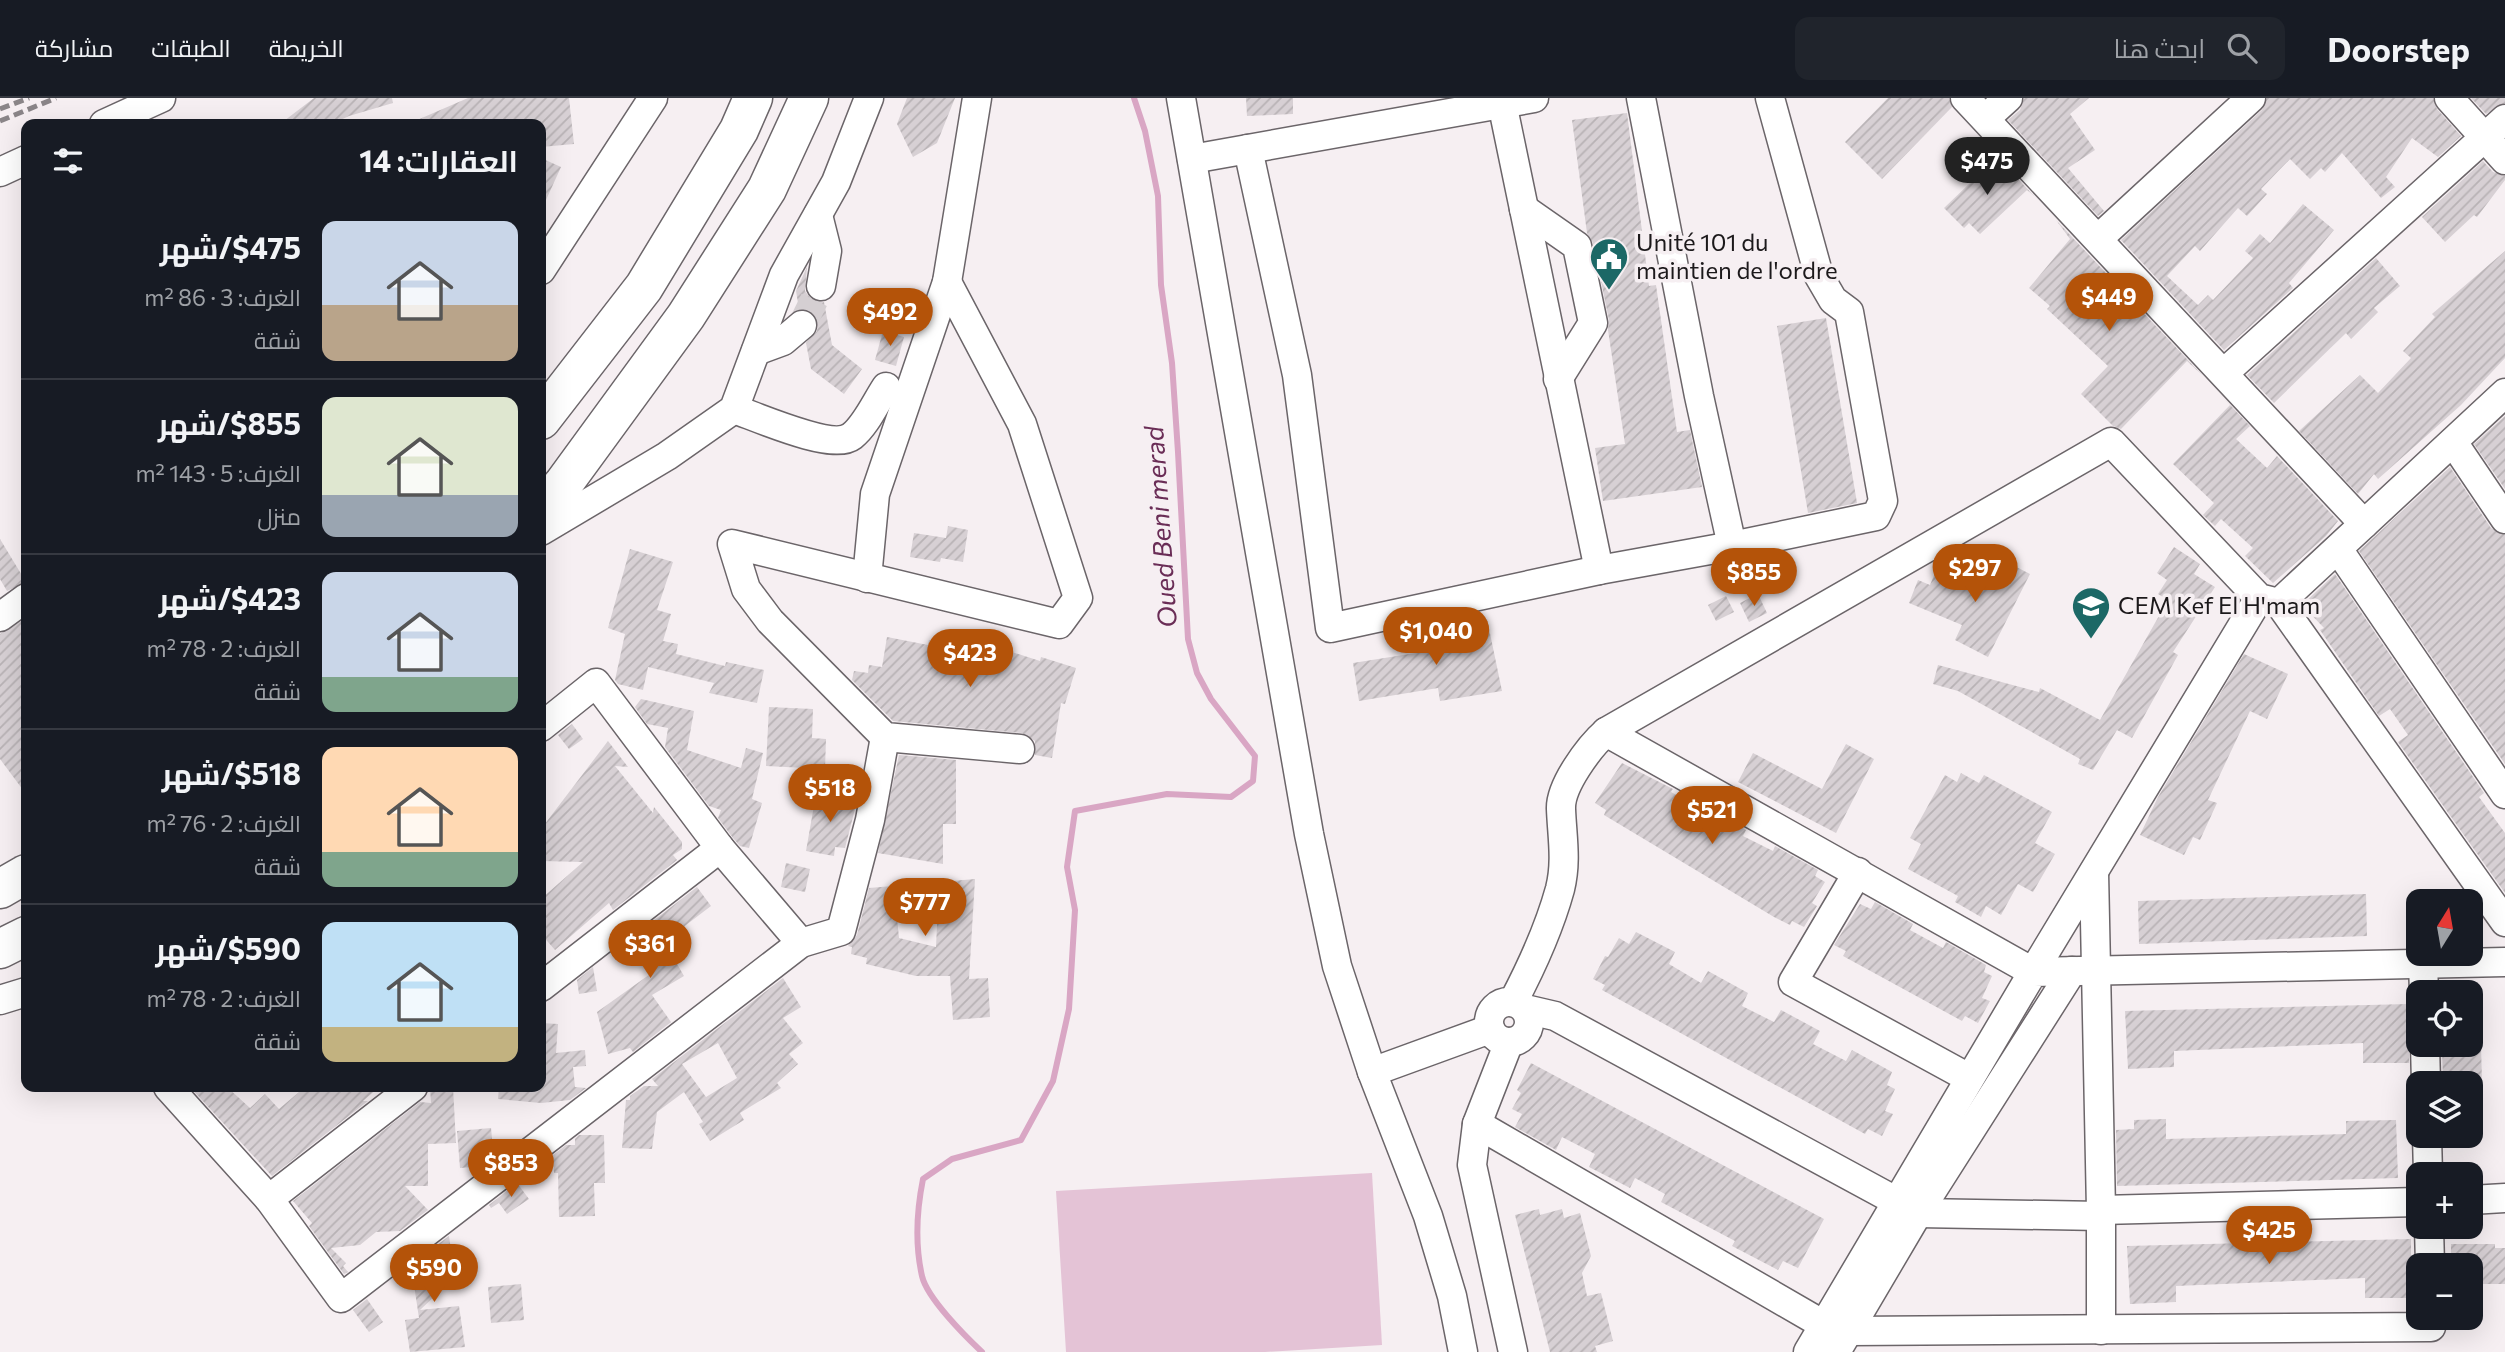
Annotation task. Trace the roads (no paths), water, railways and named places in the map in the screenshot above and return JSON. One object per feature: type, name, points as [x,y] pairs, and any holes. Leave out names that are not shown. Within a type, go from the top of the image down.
[{"type":"highway","points":[[546,414],[644,287],[739,130],[753,98]]},
{"type":"highway","points":[[546,504],[686,316],[767,189],[809,98]]},
{"type":"highway","points":[[0,888],[21,877]]},
{"type":"highway","points":[[0,949],[21,938]]},
{"type":"street","points":[[546,262],[653,98]]},
{"type":"street","points":[[546,528],[667,456],[734,409],[784,275],[844,165],[869,98]]},
{"type":"street","points":[[867,578],[875,494],[947,282],[977,98]]},
{"type":"street","points":[[1181,98],[1309,834],[1337,966],[1372,1072],[1428,1216],[1452,1296],[1463,1352]]},
{"type":"street","points":[[1192,159],[1502,101],[1534,98]]},
{"type":"street","points":[[1641,98],[1699,396],[1732,546]]},
{"type":"street","points":[[1248,149],[1297,375],[1330,628],[1599,569],[1732,546],[1876,516],[1883,502],[1849,313],[1833,300],[1819,276],[1770,98]]},
{"type":"street","points":[[1965,98],[2364,524]]},
{"type":"street","points":[[1986,118],[2008,98]]},
{"type":"street","points":[[2099,238],[2251,98]]},
{"type":"street","points":[[2449,98],[2495,128],[2505,160]]},
{"type":"street","points":[[1502,101],[1599,569]]},
{"type":"street","points":[[120,119],[150,110]]},
{"type":"street","points":[[2224,373],[2495,128]]},
{"type":"street","points":[[0,172],[21,162]]},
{"type":"street","points":[[1524,209],[1577,246],[1593,323],[1558,380]]},
{"type":"street","points":[[818,215],[827,251],[821,286]]},
{"type":"street","points":[[947,282],[1022,424],[1077,598],[1059,624],[732,544],[746,589],[770,621],[885,737],[1020,749]]},
{"type":"street","points":[[756,351],[783,341],[802,325]]},
{"type":"street","points":[[734,409],[827,440],[844,441],[855,434],[886,387]]},
{"type":"street","points":[[1836,1336],[1906,1209],[1969,1078],[2094,872],[2269,601],[2338,548],[2505,393]]},
{"type":"street","points":[[1519,1006],[1560,888],[1565,861],[1560,807],[1563,795],[1585,754],[1606,732],[2111,442],[2269,601],[2505,922]]},
{"type":"street","points":[[2452,442],[2505,519]]},
{"type":"street","points":[[2338,548],[2505,794]]},
{"type":"street","points":[[0,617],[21,602]]},
{"type":"street","points":[[546,723],[596,683],[720,848],[801,943]]},
{"type":"street","points":[[1606,732],[2033,972],[2406,964]]},
{"type":"street","points":[[173,1092],[269,1199],[341,1298],[801,943],[841,931],[870,820],[885,737]]},
{"type":"street","points":[[546,984],[720,848]]},
{"type":"street","points":[[1858,872],[1793,982],[1969,1078]]},
{"type":"street","points":[[2094,872],[2084,971],[2101,1213],[2101,1330]]},
{"type":"street","points":[[2483,963],[2505,962]]},
{"type":"street","points":[[1906,1209],[2084,971]]},
{"type":"street","points":[[0,1000],[21,994]]},
{"type":"street","points":[[1372,1072],[1500,1036],[1521,1039],[1528,1029],[1528,1015],[1519,1006]]},
{"type":"street","points":[[1519,1006],[1555,1016],[1906,1209],[2101,1213],[2406,1202]]},
{"type":"street","points":[[1500,1036],[1478,1124],[1472,1165],[1513,1352]]},
{"type":"street","points":[[269,1199],[407,1092]]},
{"type":"street","points":[[1478,1124],[1836,1336]]},
{"type":"street","points":[[2483,1199],[2505,1198]]},
{"type":"street","points":[[1808,1352],[1836,1336],[2406,1327]]},
{"type":"waterway","name":"Oued Beni merad","points":[[982,1352],[948,1316],[925,1285],[918,1240],[923,1179],[952,1159],[1021,1140],[1053,1081],[1069,1009],[1075,910],[1067,867],[1075,811],[1167,794],[1231,797],[1253,781],[1255,756],[1211,699],[1197,673],[1188,639],[1172,363],[1161,285],[1158,196],[1145,131],[1134,98]]},
{"type":"tunnel","points":[[802,325],[821,286]]},
{"type":"railway","points":[[0,109],[29,98]]},
{"type":"railway","points":[[0,121],[56,98]]},
{"type":"place","name":"Unité 101 du maintien de l'ordre","points":[[1609,291]]},
{"type":"place","name":"CEM Kef El H'mam","points":[[2091,640]]}]
